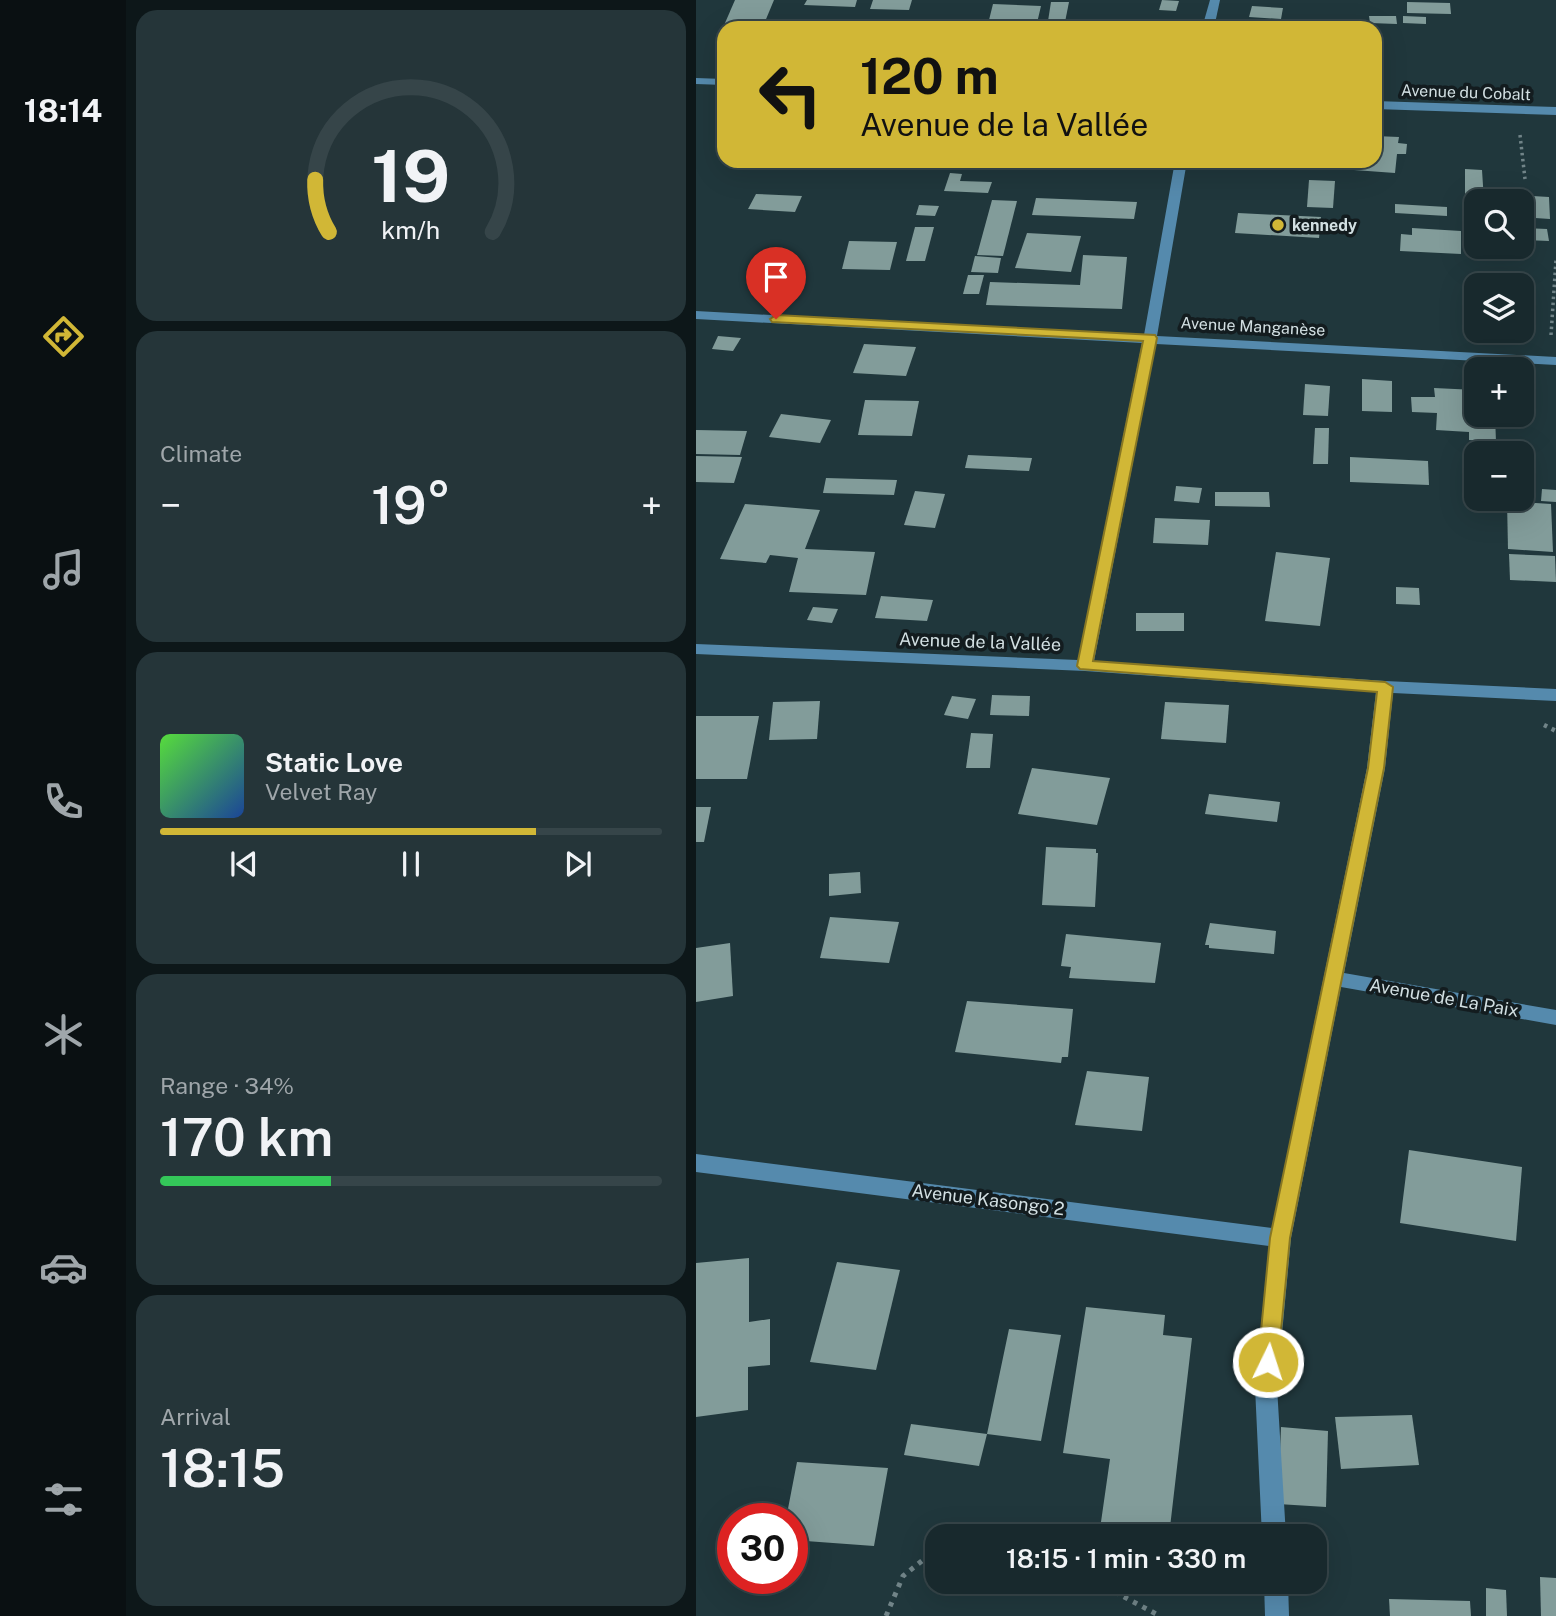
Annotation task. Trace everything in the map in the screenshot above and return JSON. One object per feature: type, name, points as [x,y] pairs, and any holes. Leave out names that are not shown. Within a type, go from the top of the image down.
[{"type":"street","points":[[1210,21],[1215,0]]},
{"type":"street","points":[[696,81],[717,82]]},
{"type":"street","name":"Avenue du Cobalt","points":[[1382,106],[1555,111]]},
{"type":"street","points":[[1085,666],[1150,338],[1180,168]]},
{"type":"street","name":"Avenue Manganèse","points":[[696,315],[1551,360]]},
{"type":"street","name":"Avenue de la Vallée","points":[[696,649],[1085,666],[1385,687],[1555,695]]},
{"type":"street","points":[[1273,1524],[1266,1387],[1280,1238],[1376,768],[1385,687]]},
{"type":"street","name":"Avenue de La Paix","points":[[1332,978],[1555,1018]]},
{"type":"street","name":"Avenue Kasongo 2","points":[[696,1163],[1280,1238]]},
{"type":"street","points":[[1276,1594],[1276,1616]]},
{"type":"path","points":[[1521,110],[1520,150],[1525,179]]},
{"type":"path","points":[[1551,360],[1555,260]]},
{"type":"path","points":[[886,1616],[903,1576],[925,1558]]},
{"type":"path","points":[[1119,1594],[1160,1616]]},
{"type":"building","points":[[735,0],[774,0],[765,21],[726,21]]},
{"type":"building","points":[[807,0],[857,0],[855,7],[804,5]]},
{"type":"building","points":[[873,0],[912,0],[909,10],[870,9]]},
{"type":"building","points":[[1162,0],[1179,1],[1176,11],[1159,10]]},
{"type":"building","points":[[1051,2],[1069,2],[1065,21],[1048,21]]},
{"type":"building","points":[[1407,2],[1450,3],[1451,14],[1407,13]]},
{"type":"building","points":[[993,4],[1041,6],[1037,21],[989,21]]},
{"type":"building","points":[[1252,6],[1283,8],[1281,19],[1249,17]]},
{"type":"building","points":[[1369,16],[1396,16],[1397,24],[1382,23],[1382,21],[1370,21]]},
{"type":"building","points":[[1403,16],[1426,17],[1426,24],[1403,23]]},
{"type":"building","points":[[1382,136],[1399,137],[1398,143],[1407,144],[1406,154],[1397,154],[1395,173],[1354,170],[1382,168]]},
{"type":"building","points":[[1465,169],[1482,170],[1483,189],[1465,189]]},
{"type":"building","points":[[950,173],[962,174],[960,181],[992,182],[988,193],[944,191]]},
{"type":"building","points":[[1309,180],[1335,181],[1333,208],[1307,207]]},
{"type":"building","points":[[756,194],[802,196],[795,212],[748,209]]},
{"type":"building","points":[[1534,196],[1549,197],[1550,219],[1534,218]]},
{"type":"building","points":[[1036,198],[1137,202],[1134,219],[1032,215]]},
{"type":"building","points":[[992,200],[1017,201],[1003,256],[977,255]]},
{"type":"building","points":[[1395,204],[1447,207],[1447,216],[1395,213]]},
{"type":"building","points":[[919,205],[939,206],[935,216],[916,215]]},
{"type":"building","name":"kennedy","points":[[1238,213],[1321,217],[1319,238],[1235,233]]},
{"type":"building","points":[[915,227],[934,227],[925,261],[906,261]]},
{"type":"building","points":[[1412,228],[1461,231],[1461,254],[1400,251],[1401,234],[1412,235]]},
{"type":"building","points":[[1534,228],[1547,229],[1549,241],[1534,240]]},
{"type":"building","points":[[1027,233],[1081,236],[1071,272],[1015,268]]},
{"type":"building","points":[[849,241],[897,242],[890,270],[842,269]]},
{"type":"building","points":[[1083,255],[1127,257],[1122,309],[986,305],[990,282],[1080,285]]},
{"type":"building","points":[[975,256],[1001,258],[998,273],[971,272]]},
{"type":"building","points":[[968,275],[984,275],[979,294],[963,294]]},
{"type":"building","points":[[718,336],[741,338],[733,351],[712,349]]},
{"type":"building","points":[[864,344],[916,347],[906,376],[853,373]]},
{"type":"building","points":[[1362,379],[1392,381],[1392,412],[1362,411]]},
{"type":"building","points":[[1305,384],[1330,386],[1328,416],[1303,415]]},
{"type":"building","points":[[1434,388],[1464,389],[1464,427],[1495,427],[1496,441],[1469,440],[1469,432],[1436,430],[1437,413],[1412,412],[1411,397],[1435,397]]},
{"type":"building","points":[[865,400],[919,401],[912,436],[858,435]]},
{"type":"building","points":[[781,414],[831,420],[820,443],[769,437]]},
{"type":"building","points":[[1315,428],[1329,428],[1328,464],[1313,464]]},
{"type":"building","points":[[696,430],[747,431],[740,455],[696,454]]},
{"type":"building","points":[[968,455],[1032,458],[1029,471],[965,468]]},
{"type":"building","points":[[696,456],[742,457],[734,483],[696,482]]},
{"type":"building","points":[[1350,457],[1428,461],[1429,485],[1350,482]]},
{"type":"building","points":[[826,478],[897,480],[894,495],[823,493]]},
{"type":"building","points":[[1176,486],[1202,488],[1199,503],[1174,501]]},
{"type":"building","points":[[1542,489],[1556,490],[1556,502],[1541,501]]},
{"type":"building","points":[[915,491],[945,494],[935,528],[904,525]]},
{"type":"building","points":[[1215,492],[1269,492],[1270,507],[1215,506]]},
{"type":"building","points":[[1534,503],[1551,504],[1553,552],[1508,549],[1507,511],[1534,511]]},
{"type":"building","points":[[745,504],[820,510],[805,549],[875,552],[866,595],[789,592],[798,558],[770,555],[766,563],[720,559]]},
{"type":"building","points":[[1155,518],[1210,520],[1208,545],[1153,543]]},
{"type":"building","points":[[1276,552],[1330,558],[1320,626],[1265,621]]},
{"type":"building","points":[[1509,554],[1555,556],[1556,582],[1510,580]]},
{"type":"building","points":[[1396,587],[1419,588],[1420,605],[1396,604]]},
{"type":"building","points":[[881,596],[933,600],[927,621],[875,618]]},
{"type":"building","points":[[813,607],[838,609],[832,623],[807,620]]},
{"type":"building","points":[[1136,613],[1184,613],[1184,631],[1136,631]]},
{"type":"building","points":[[992,695],[1030,696],[1029,716],[990,715]]},
{"type":"building","points":[[952,696],[976,699],[968,719],[944,715]]},
{"type":"building","points":[[820,701],[817,739],[769,740],[773,702]]},
{"type":"building","points":[[1165,702],[1229,705],[1226,743],[1161,739]]},
{"type":"building","points":[[696,716],[759,716],[747,779],[696,779]]},
{"type":"building","points":[[971,733],[993,734],[990,768],[966,768]]},
{"type":"building","points":[[1032,768],[1110,778],[1097,825],[1018,814]]},
{"type":"building","points":[[1209,794],[1280,802],[1277,822],[1205,814]]},
{"type":"building","points":[[696,807],[711,807],[704,842],[696,842]]},
{"type":"building","points":[[1046,847],[1096,849],[1095,907],[1042,905]]},
{"type":"building","points":[[860,872],[861,893],[829,896],[829,874]]},
{"type":"building","points":[[830,917],[899,922],[889,963],[820,958]]},
{"type":"building","points":[[1210,923],[1276,931],[1274,954],[1209,948],[1209,945],[1205,945]]},
{"type":"building","points":[[1066,934],[1161,943],[1155,983],[1069,978],[1071,967],[1061,966]]},
{"type":"building","points":[[730,943],[733,996],[696,1002],[696,948]]},
{"type":"building","points":[[967,1001],[1073,1009],[1068,1057],[1062,1057],[1061,1063],[955,1052]]},
{"type":"building","points":[[1087,1071],[1149,1077],[1142,1131],[1075,1125]]},
{"type":"building","points":[[1409,1150],[1522,1167],[1516,1241],[1400,1223]]},
{"type":"building","points":[[749,1258],[749,1322],[770,1319],[770,1365],[748,1367],[748,1410],[696,1417],[696,1263]]},
{"type":"building","points":[[837,1262],[900,1270],[876,1370],[810,1362]]},
{"type":"building","points":[[1086,1307],[1165,1315],[1163,1335],[1192,1338],[1170,1524],[1101,1524],[1110,1459],[1063,1453]]},
{"type":"building","points":[[1009,1329],[1061,1335],[1041,1441],[987,1434]]},
{"type":"building","points":[[1412,1415],[1419,1465],[1341,1469],[1335,1417]]},
{"type":"building","points":[[911,1424],[987,1434],[979,1466],[904,1455]]},
{"type":"building","points":[[1281,1427],[1328,1431],[1326,1507],[1278,1504]]},
{"type":"building","points":[[797,1462],[888,1468],[874,1546],[808,1541],[808,1503],[789,1503]]},
{"type":"building","points":[[1540,1577],[1556,1578],[1556,1616],[1541,1616]]},
{"type":"building","points":[[1486,1588],[1506,1590],[1507,1616],[1486,1616]]},
{"type":"building","points":[[1389,1599],[1470,1601],[1471,1616],[1390,1616]]},
{"type":"place","name":"kennedy","points":[[1278,225]]},
{"type":"route","points":[[776,319],[1150,338],[1085,666],[1385,687],[1376,768],[1280,1238],[1268,1362]]}]
